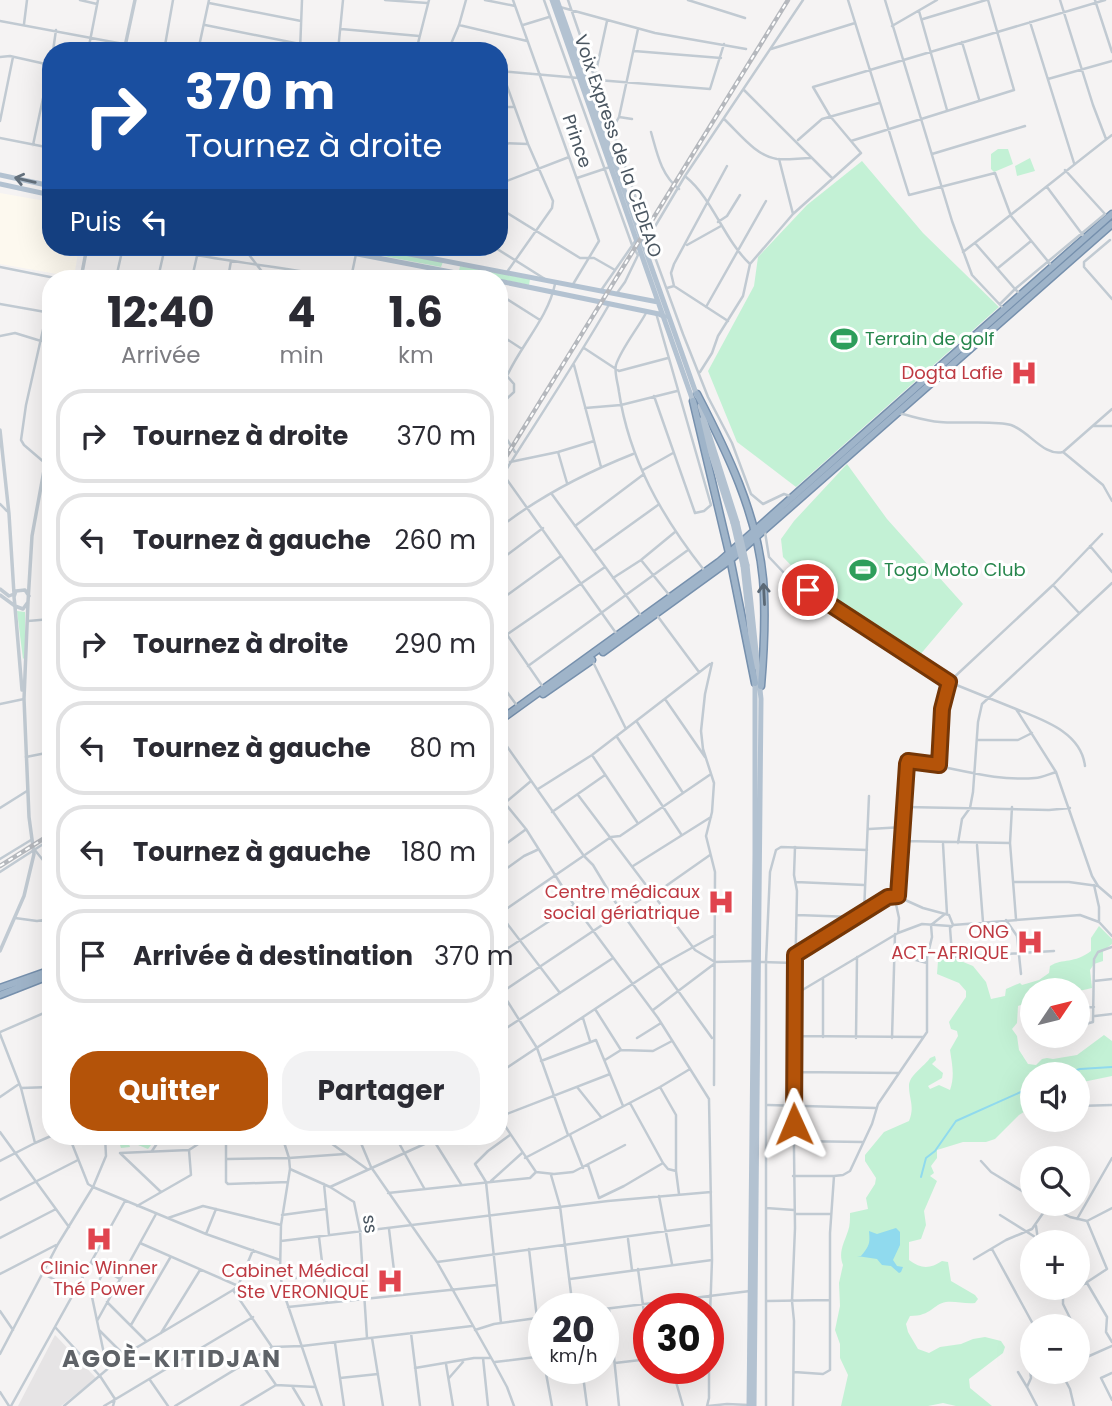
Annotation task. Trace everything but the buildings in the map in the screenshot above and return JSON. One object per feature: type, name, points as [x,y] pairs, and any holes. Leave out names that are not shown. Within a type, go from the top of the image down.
[{"type":"highway","points":[[778,513],[791,497],[1004,309],[1103,231],[1110,218]]},
{"type":"highway","points":[[508,715],[592,660],[730,556],[763,525],[898,413],[1018,292],[1083,236],[1110,218]]},
{"type":"highway","points":[[697,394],[738,479],[761,567],[764,595],[758,685]]},
{"type":"highway","points":[[693,401],[758,685]]},
{"type":"highway","points":[[748,514],[763,525]]},
{"type":"highway","points":[[508,717],[618,636],[656,614],[719,569],[730,556]]},
{"type":"highway","points":[[719,569],[729,571],[734,577]]},
{"type":"highway","points":[[0,988],[42,976]]},
{"type":"highway","points":[[0,995],[42,977]]},
{"type":"main road","name":"Voix Express de la CEDEAO","points":[[552,0],[634,243],[665,313]]},
{"type":"main road","points":[[558,0],[579,78],[636,222],[735,522]]},
{"type":"main road","points":[[0,175],[42,184]]},
{"type":"main road","points":[[0,184],[42,193]]},
{"type":"main road","points":[[366,256],[440,270]]},
{"type":"main road","points":[[427,256],[496,270]]},
{"type":"main road","points":[[452,262],[456,269],[454,270]]},
{"type":"main road","points":[[508,272],[659,302]]},
{"type":"main road","points":[[532,288],[535,278]]},
{"type":"main road","points":[[508,283],[647,312],[665,313]]},
{"type":"main road","points":[[595,300],[601,290]]},
{"type":"main road","points":[[610,303],[617,293]]},
{"type":"main road","points":[[665,313],[697,394],[735,522],[745,566],[758,685],[751,1406]]},
{"type":"main road","points":[[751,1406],[756,961]]},
{"type":"street","points":[[24,24],[27,0]]},
{"type":"street","points":[[80,0],[97,2],[90,42]]},
{"type":"street","points":[[126,42],[135,0]]},
{"type":"street","points":[[164,42],[173,0]]},
{"type":"street","points":[[300,42],[302,0]]},
{"type":"street","points":[[339,42],[343,0]]},
{"type":"street","points":[[385,0],[428,2],[418,42]]},
{"type":"street","points":[[452,42],[466,0]]},
{"type":"street","points":[[485,0],[515,6]]},
{"type":"street","name":"Prince","points":[[513,0],[599,241],[572,285]]},
{"type":"street","points":[[544,0],[579,78]]},
{"type":"street","points":[[568,0],[641,214],[636,222]]},
{"type":"street","points":[[688,0],[746,18]]},
{"type":"street","points":[[713,8],[717,0]]},
{"type":"street","points":[[848,0],[909,195],[993,172],[997,175],[1011,216],[1050,264]]},
{"type":"street","points":[[885,0],[963,252],[973,276],[1004,309]]},
{"type":"street","points":[[892,26],[937,0]]},
{"type":"street","points":[[851,141],[1014,90],[987,0],[921,20]]},
{"type":"street","points":[[1060,0],[1106,139]]},
{"type":"street","points":[[700,372],[743,296],[750,264],[793,214],[861,153],[830,116],[813,87],[1105,0]]},
{"type":"street","points":[[644,246],[685,176],[804,1]]},
{"type":"street","points":[[1096,1],[1112,52]]},
{"type":"street","points":[[200,42],[209,2],[301,21]]},
{"type":"street","points":[[560,7],[638,29],[746,49]]},
{"type":"street","points":[[919,11],[947,110]]},
{"type":"street","points":[[523,25],[550,17]]},
{"type":"street","points":[[595,79],[607,20]]},
{"type":"street","points":[[0,21],[114,42]]},
{"type":"street","points":[[1030,22],[1074,164]]},
{"type":"street","points":[[770,50],[855,23]]},
{"type":"street","points":[[205,25],[290,42]]},
{"type":"street","points":[[459,25],[529,42]]},
{"type":"street","points":[[341,29],[419,36]]},
{"type":"street","points":[[604,136],[619,117],[638,29]]},
{"type":"street","points":[[55,42],[57,30]]},
{"type":"street","points":[[962,42],[980,100]]},
{"type":"street","points":[[508,73],[711,89],[724,44]]},
{"type":"street","points":[[634,51],[720,58]]},
{"type":"street","points":[[0,57],[42,62]]},
{"type":"street","points":[[0,121],[13,57]]},
{"type":"street","points":[[1048,79],[1112,61]]},
{"type":"street","points":[[744,90],[832,178]]},
{"type":"street","points":[[508,92],[553,205],[508,271]]},
{"type":"street","points":[[33,145],[42,102]]},
{"type":"street","points":[[797,142],[816,124],[830,116],[879,103]]},
{"type":"street","points":[[508,107],[514,107]]},
{"type":"street","points":[[619,117],[632,119]]},
{"type":"street","points":[[724,119],[762,153],[779,159],[813,158]]},
{"type":"street","points":[[932,154],[1026,126]]},
{"type":"street","points":[[651,132],[664,171],[669,181],[679,189]]},
{"type":"street","points":[[963,252],[1112,135]]},
{"type":"street","points":[[0,138],[42,146]]},
{"type":"street","points":[[508,143],[528,144]]},
{"type":"street","points":[[508,181],[569,157]]},
{"type":"street","points":[[779,159],[793,214]]},
{"type":"street","points":[[727,166],[671,272],[674,286],[728,321]]},
{"type":"street","points":[[577,178],[608,167]]},
{"type":"street","points":[[1065,170],[1110,218]]},
{"type":"street","points":[[685,176],[708,205],[737,251],[750,264]]},
{"type":"street","points":[[1046,186],[1083,236]]},
{"type":"street","points":[[685,246],[719,224],[740,195]]},
{"type":"street","points":[[706,307],[766,201]]},
{"type":"street","points":[[508,214],[580,258],[590,257],[615,270]]},
{"type":"street","points":[[1103,231],[1111,241],[1084,262],[1084,267],[1112,299]]},
{"type":"street","points":[[649,238],[683,334],[716,414],[732,443],[751,494],[763,504],[785,494],[791,497]]},
{"type":"street","points":[[997,268],[1031,241]]},
{"type":"street","points":[[601,290],[634,243]]},
{"type":"street","points":[[617,293],[638,255],[634,243]]},
{"type":"street","points":[[975,243],[1018,292]]},
{"type":"street","points":[[508,255],[546,281]]},
{"type":"street","points":[[194,270],[197,256],[294,270]]},
{"type":"street","points":[[250,256],[261,270]]},
{"type":"street","points":[[229,270],[231,261]]},
{"type":"street","points":[[0,267],[42,275]]},
{"type":"street","points":[[508,374],[540,321],[556,282]]},
{"type":"street","points":[[667,288],[674,286]]},
{"type":"street","points":[[508,299],[540,321]]},
{"type":"street","points":[[508,465],[574,365],[610,303]]},
{"type":"street","points":[[0,304],[42,311]]},
{"type":"street","points":[[647,312],[617,364],[621,405],[634,454],[658,505],[706,573]]},
{"type":"street","points":[[654,396],[695,513],[704,511],[711,504],[656,313]]},
{"type":"street","points":[[0,336],[15,333],[41,341]]},
{"type":"street","points":[[42,337],[26,405],[21,440],[42,461]]},
{"type":"street","points":[[508,340],[522,349]]},
{"type":"street","points":[[584,348],[616,371],[668,358]]},
{"type":"street","points":[[574,365],[601,467]]},
{"type":"street","points":[[508,377],[514,384],[514,392],[508,398]]},
{"type":"street","points":[[585,408],[621,405],[677,391]]},
{"type":"street","points":[[898,413],[932,422],[1011,425],[1053,453],[1063,452],[1112,409]]},
{"type":"street","points":[[1093,426],[1112,426]]},
{"type":"street","points":[[0,430],[24,699],[33,849],[29,880],[0,951]]},
{"type":"street","points":[[508,441],[515,452]]},
{"type":"street","points":[[510,462],[594,441]]},
{"type":"street","points":[[558,452],[567,484]]},
{"type":"street","points":[[1063,452],[1103,485],[1112,501]]},
{"type":"street","points":[[575,526],[643,472],[674,453]]},
{"type":"street","points":[[508,521],[527,506],[567,484],[634,454]]},
{"type":"street","points":[[24,699],[32,536],[42,481]]},
{"type":"street","points":[[508,481],[618,636]]},
{"type":"street","points":[[551,493],[644,620]]},
{"type":"street","points":[[0,504],[9,514]]},
{"type":"street","points":[[594,551],[658,505]]},
{"type":"street","points":[[763,525],[769,557],[778,569],[949,682],[1052,724],[1071,737],[1081,751],[1085,766]]},
{"type":"street","points":[[508,554],[543,528]]},
{"type":"street","points":[[613,578],[641,560],[675,532]]},
{"type":"street","points":[[939,765],[942,709],[949,682],[1053,585],[1102,534]]},
{"type":"street","points":[[1090,546],[1112,572]]},
{"type":"street","points":[[528,666],[688,550]]},
{"type":"street","points":[[508,594],[561,556]]},
{"type":"street","points":[[641,560],[672,598]]},
{"type":"street","points":[[508,634],[605,567]]},
{"type":"street","points":[[12,575],[17,590],[21,589],[29,596]]},
{"type":"street","points":[[0,592],[9,596],[14,594],[21,589],[30,575]]},
{"type":"street","points":[[958,843],[962,819],[970,808],[980,712],[988,697],[1112,583]]},
{"type":"street","points":[[1053,585],[1079,613]]},
{"type":"street","points":[[0,592],[15,606],[23,609],[28,602]]},
{"type":"street","points":[[656,614],[699,672]]},
{"type":"street","points":[[28,621],[42,620]]},
{"type":"street","points":[[508,638],[546,690]]},
{"type":"street","points":[[592,660],[626,729]]},
{"type":"street","points":[[538,789],[617,737],[712,663],[701,731],[703,749],[712,773],[711,817],[706,836],[715,872],[714,1086]]},
{"type":"street","points":[[19,665],[27,664]]},
{"type":"street","points":[[508,693],[518,707]]},
{"type":"street","points":[[665,698],[709,763]]},
{"type":"street","points":[[0,704],[24,699]]},
{"type":"street","points":[[1016,709],[1056,772],[1096,886],[1099,922]]},
{"type":"street","points":[[637,722],[683,793]]},
{"type":"street","points":[[978,740],[1018,740],[1032,733]]},
{"type":"street","points":[[617,737],[681,834]]},
{"type":"street","points":[[508,748],[714,1040]]},
{"type":"street","points":[[26,757],[42,754]]},
{"type":"street","points":[[592,755],[638,823]]},
{"type":"street","points":[[892,1038],[894,954],[899,918],[896,895],[903,842],[908,761],[975,773],[1035,778],[1056,772]]},
{"type":"street","points":[[508,908],[611,837],[620,835],[712,773]]},
{"type":"street","points":[[552,812],[606,775]]},
{"type":"street","points":[[508,801],[532,781]]},
{"type":"street","points":[[0,807],[28,791]]},
{"type":"street","points":[[578,795],[692,947],[715,963],[794,963]]},
{"type":"street","points":[[864,912],[869,796]]},
{"type":"street","points":[[508,807],[556,874],[574,905],[653,1010],[707,1094],[710,1103],[711,1293]]},
{"type":"street","points":[[905,807],[1012,807],[1049,810],[1070,808]]},
{"type":"street","points":[[1012,807],[1010,843],[1016,920]]},
{"type":"street","points":[[633,866],[711,817]]},
{"type":"street","points":[[868,829],[904,827]]},
{"type":"street","points":[[508,843],[526,830]]},
{"type":"street","points":[[0,859],[32,840]]},
{"type":"street","points":[[903,842],[1010,843]]},
{"type":"street","points":[[943,843],[946,914],[951,925],[952,954],[955,957],[1054,951]]},
{"type":"street","points":[[0,872],[42,844]]},
{"type":"street","points":[[977,844],[983,922]]},
{"type":"street","points":[[793,1406],[793,1072],[797,915],[795,847]]},
{"type":"street","points":[[766,1406],[766,962],[772,859],[778,848],[866,850]]},
{"type":"street","points":[[33,849],[42,860]]},
{"type":"street","points":[[508,868],[538,850]]},
{"type":"street","points":[[508,987],[710,855]]},
{"type":"street","points":[[1013,882],[1069,882],[1096,886],[1112,898]]},
{"type":"street","points":[[796,883],[864,885]]},
{"type":"street","points":[[795,955],[896,895]]},
{"type":"street","points":[[896,895],[908,902],[946,914]]},
{"type":"street","points":[[508,948],[574,905]]},
{"type":"street","points":[[931,925],[946,914]]},
{"type":"street","points":[[797,915],[855,917]]},
{"type":"street","points":[[794,995],[896,933],[918,925],[1075,915],[1099,922],[1112,936]]},
{"type":"street","points":[[15,918],[42,920]]},
{"type":"street","points":[[1006,920],[1017,936],[1021,974]]},
{"type":"street","points":[[508,925],[560,993]]},
{"type":"street","points":[[793,1176],[834,1176],[850,1171],[872,1124],[876,1108],[928,1027],[926,963],[932,937],[931,925]]},
{"type":"street","points":[[508,1067],[661,965],[715,935]]},
{"type":"street","points":[[1090,1024],[1093,1023],[1095,1016],[1093,964],[1096,955],[1112,947]]},
{"type":"street","points":[[894,954],[926,963]]},
{"type":"street","points":[[508,1027],[614,957]]},
{"type":"street","points":[[856,1038],[857,957]]},
{"type":"street","points":[[653,1010],[715,963]]},
{"type":"street","points":[[707,970],[713,979]]},
{"type":"street","points":[[823,978],[823,1037]]},
{"type":"street","points":[[1094,981],[1112,979]]},
{"type":"street","points":[[508,1004],[537,1048],[583,1168]]},
{"type":"street","points":[[596,1009],[621,1050]]},
{"type":"street","points":[[35,1143],[20,1086],[0,1033],[42,1014]]},
{"type":"street","points":[[1095,1016],[1112,1014]]},
{"type":"street","points":[[583,1018],[590,1041]]},
{"type":"street","points":[[637,1038],[661,1023]]},
{"type":"street","points":[[794,1036],[923,1037]]},
{"type":"street","points":[[541,1061],[590,1041],[598,1042],[623,1107]]},
{"type":"street","points":[[605,1060],[621,1050],[653,1051],[672,1041]]},
{"type":"street","points":[[525,1158],[690,1069]]},
{"type":"street","points":[[793,1072],[899,1073]]},
{"type":"street","points":[[508,1114],[610,1074]]},
{"type":"street","points":[[0,1097],[20,1086],[42,1087]]},
{"type":"street","points":[[577,1087],[601,1118]]},
{"type":"street","points":[[660,1087],[676,1115],[676,1171],[679,1194]]},
{"type":"street","points":[[630,1103],[663,1163],[668,1169],[676,1171]]},
{"type":"street","points":[[767,1105],[876,1108]]},
{"type":"street","points":[[1090,1106],[1112,1105]]},
{"type":"street","points":[[508,1132],[536,1172],[550,1174],[570,1173],[583,1168],[625,1145]]},
{"type":"street","points":[[1,1135],[69,1227]]},
{"type":"street","points":[[0,1161],[42,1140]]},
{"type":"street","points":[[794,1141],[863,1142]]},
{"type":"street","points":[[72,1145],[88,1184],[93,1187],[206,1234],[280,1260]]},
{"type":"street","points":[[0,1354],[58,1244],[93,1187],[106,1156],[106,1145]]},
{"type":"street","points":[[152,1152],[156,1145]]},
{"type":"street","points":[[161,1192],[120,1153],[189,1150],[197,1145]]},
{"type":"street","points":[[226,1145],[228,1184],[288,1182]]},
{"type":"street","points":[[285,1145],[290,1169],[281,1225],[281,1277],[288,1307],[322,1406]]},
{"type":"street","points":[[333,1145],[367,1169]]},
{"type":"street","points":[[362,1145],[371,1167],[436,1262],[493,1360],[514,1406]]},
{"type":"street","points":[[399,1145],[425,1188]]},
{"type":"street","points":[[290,1169],[330,1187],[418,1145]]},
{"type":"street","points":[[436,1145],[461,1184]]},
{"type":"street","points":[[498,1145],[475,1163],[488,1181],[501,1323]]},
{"type":"street","points":[[137,1206],[192,1174],[189,1150]]},
{"type":"street","points":[[488,1181],[522,1153]]},
{"type":"street","points":[[227,1159],[345,1154]]},
{"type":"street","points":[[0,1200],[78,1160]]},
{"type":"street","points":[[981,1161],[1020,1190]]},
{"type":"street","points":[[1077,1219],[1111,1161]]},
{"type":"street","points":[[599,1200],[663,1163]]},
{"type":"street","points":[[587,1165],[599,1200]]},
{"type":"street","points":[[388,1193],[530,1178],[536,1172]]},
{"type":"street","points":[[550,1174],[560,1206],[571,1293]]},
{"type":"street","points":[[793,1372],[828,1373],[834,1176]]},
{"type":"street","points":[[324,1184],[329,1235]]},
{"type":"street","points":[[671,1194],[677,1186]]},
{"type":"street","name":"ss","points":[[330,1187],[352,1199],[360,1231],[367,1338]]},
{"type":"street","points":[[281,1241],[599,1200],[711,1192]]},
{"type":"street","points":[[659,1196],[672,1264]]},
{"type":"street","points":[[0,1392],[10,1406],[125,1201]]},
{"type":"street","points":[[168,1218],[201,1206],[281,1225]]},
{"type":"street","points":[[765,1208],[831,1214]]},
{"type":"street","points":[[1071,1216],[1087,1222],[1112,1208]]},
{"type":"street","points":[[0,1238],[56,1209]]},
{"type":"street","points":[[206,1234],[216,1209]]},
{"type":"street","points":[[282,1215],[326,1209]]},
{"type":"street","points":[[97,1321],[156,1214]]},
{"type":"street","points":[[1000,1215],[1022,1230]]},
{"type":"street","points":[[1029,1230],[1036,1226],[1041,1216]]},
{"type":"street","points":[[1087,1222],[1107,1269],[1090,1281]]},
{"type":"street","points":[[436,1262],[711,1225]]},
{"type":"street","points":[[1036,1226],[1037,1230]]},
{"type":"street","points":[[389,1227],[397,1295]]},
{"type":"street","points":[[974,1259],[1020,1234]]},
{"type":"street","points":[[319,1236],[327,1303]]},
{"type":"street","points":[[628,1238],[632,1270]]},
{"type":"street","points":[[140,1243],[238,1286]]},
{"type":"street","points":[[0,1274],[58,1244]]},
{"type":"street","points":[[529,1249],[534,1293]]},
{"type":"street","points":[[992,1249],[1027,1314]]},
{"type":"street","points":[[64,1406],[124,1355],[238,1286],[253,1250]]},
{"type":"street","points":[[131,1325],[170,1257]]},
{"type":"street","points":[[570,1279],[712,1260]]},
{"type":"street","points":[[91,1263],[120,1279]]},
{"type":"street","points":[[638,1269],[642,1293]]},
{"type":"street","points":[[104,1270],[92,1297],[107,1368]]},
{"type":"street","points":[[161,1333],[200,1270]]},
{"type":"street","points":[[281,1277],[296,1278],[323,1271]]},
{"type":"street","points":[[43,1274],[75,1291]]},
{"type":"street","points":[[288,1307],[497,1284]]},
{"type":"street","points":[[1090,1288],[1107,1317],[1106,1332],[1112,1344],[1090,1355]]},
{"type":"street","points":[[233,1290],[272,1347]]},
{"type":"street","points":[[724,1294],[751,1291]]},
{"type":"street","points":[[767,1301],[830,1300]]},
{"type":"street","points":[[107,1302],[146,1341]]},
{"type":"street","points":[[0,1311],[13,1330]]},
{"type":"street","points":[[104,1406],[253,1317]]},
{"type":"street","points":[[475,1330],[528,1319]]},
{"type":"street","points":[[174,1406],[272,1347],[302,1346],[472,1326]]},
{"type":"street","points":[[55,1328],[100,1376],[115,1399],[113,1406]]},
{"type":"street","points":[[98,1329],[124,1355]]},
{"type":"street","points":[[411,1333],[420,1406]]},
{"type":"street","points":[[372,1338],[383,1406]]},
{"type":"street","points":[[335,1342],[344,1406]]},
{"type":"street","points":[[257,1357],[276,1385]]},
{"type":"street","points":[[415,1368],[483,1358],[493,1360],[528,1357]]},
{"type":"street","points":[[483,1358],[488,1406]]},
{"type":"street","points":[[449,1378],[465,1360]]},
{"type":"street","points":[[446,1364],[453,1406]]},
{"type":"street","points":[[1018,1372],[1037,1406]]},
{"type":"street","points":[[1112,1373],[1101,1378],[1112,1400]]},
{"type":"street","points":[[340,1378],[378,1374]]},
{"type":"street","points":[[150,1379],[168,1406]]},
{"type":"street","points":[[548,1384],[552,1406]]},
{"type":"street","points":[[584,1384],[587,1406]]},
{"type":"street","points":[[616,1384],[618,1406]]},
{"type":"street","points":[[676,1384],[682,1406]]},
{"type":"street","points":[[709,1384],[708,1406],[751,1406]]},
{"type":"street","points":[[1067,1384],[1074,1406]]},
{"type":"street","points":[[241,1406],[276,1385],[315,1387]]},
{"type":"street","points":[[292,1386],[303,1406]]},
{"type":"shaded area","points":[[0,193],[42,200],[42,256],[78,256],[75,270],[42,271],[0,264]]},
{"type":"shaded area","points":[[55,1335],[96,1378],[61,1406],[18,1406]]},
{"type":"green space","points":[[998,149],[1008,149],[1013,164],[994,172],[991,169],[991,154]]},
{"type":"green space","points":[[1030,158],[1035,171],[1017,176],[1015,166]]},
{"type":"green space","name":"Terrain de golf","points":[[862,161],[923,233],[999,307],[796,487],[737,442],[708,371],[754,286],[758,257],[807,205]]},
{"type":"green space","points":[[383,256],[410,256],[443,262],[441,267]]},
{"type":"green space","points":[[460,266],[482,270],[459,270]]},
{"type":"green space","points":[[508,275],[530,279],[529,285],[508,281]]},
{"type":"green space","name":"Togo Moto Club","points":[[847,464],[887,519],[963,604],[919,656],[807,582],[783,557],[781,539],[794,521]]},
{"type":"green space","points":[[17,611],[25,612],[23,659]]},
{"type":"green space","points":[[1099,926],[1112,939],[1112,944],[1103,951],[1103,961],[1094,964],[1090,970],[1092,988],[1090,978],[1042,978],[1049,973],[1050,966],[1079,958],[1091,951],[1091,938]]},
{"type":"green space","points":[[951,957],[973,966],[986,982],[991,999],[1005,996],[1006,989],[1020,983],[1017,1023],[1012,1029],[1017,1036],[1019,1050],[1027,1062],[1020,1062],[1020,1114],[995,1139],[986,1142],[963,1142],[937,1150],[937,1158],[931,1166],[934,1173],[930,1176],[937,1181],[924,1211],[926,1225],[921,1239],[909,1242],[909,1260],[926,1267],[942,1261],[948,1262],[951,1281],[978,1299],[975,1303],[946,1302],[923,1314],[910,1316],[906,1324],[918,1349],[929,1353],[940,1347],[985,1337],[1001,1341],[1005,1347],[1003,1353],[969,1379],[970,1388],[992,1406],[956,1406],[943,1403],[928,1406],[841,1406],[848,1375],[840,1358],[840,1344],[835,1330],[840,1306],[839,1283],[843,1265],[841,1252],[849,1227],[850,1213],[868,1209],[866,1198],[875,1184],[876,1178],[865,1161],[865,1155],[884,1132],[909,1121],[912,1107],[910,1082],[930,1058],[935,1056],[936,1060],[932,1064],[943,1073],[942,1078],[928,1086],[930,1089],[939,1085],[950,1090],[952,1085],[950,1050],[958,1036],[957,1031],[951,1029],[949,1022],[966,997],[966,991],[959,983],[937,974],[938,961]]},
{"type":"green space","points":[[1104,1035],[1112,1041],[1112,1076],[1090,1081],[1090,1062],[1039,1062],[1047,1058],[1077,1055],[1090,1048]]},
{"type":"water","points":[[896,1228],[900,1232],[900,1245],[893,1260],[897,1266],[903,1267],[901,1272],[891,1266],[882,1265],[877,1259],[857,1256],[861,1256],[868,1246],[869,1231],[877,1234]]},
{"type":"waterway","points":[[1090,1068],[1112,1067]]},
{"type":"waterway","points":[[921,1177],[926,1158],[935,1151],[956,1121],[1020,1092]]},
{"type":"railway","points":[[508,453],[788,0]]},
{"type":"railway","points":[[0,866],[42,840]]},
{"type":"place","name":"Terrain de golf","points":[[844,339]]},
{"type":"place","name":"Dogta Lafie","points":[[1024,373]]},
{"type":"place","name":"Togo Moto Club","points":[[863,570]]},
{"type":"place","name":"Centre médicaux social gériatrique","points":[[721,902]]},
{"type":"place","name":"ONG ACT-AFRIQUE","points":[[1030,942]]},
{"type":"place","name":"Clinic Winner Thé Power","points":[[99,1239]]},
{"type":"place","name":"Cabinet Médical Ste VERONIQUE","points":[[390,1281]]},
{"type":"district","name":"AGOÈ-KITIDJAN","points":[[172,1359]]},
{"type":"route","points":[[794,1124],[795,955],[888,897],[898,896],[907,764],[908,761],[939,765],[942,709],[949,682],[808,590]]}]
